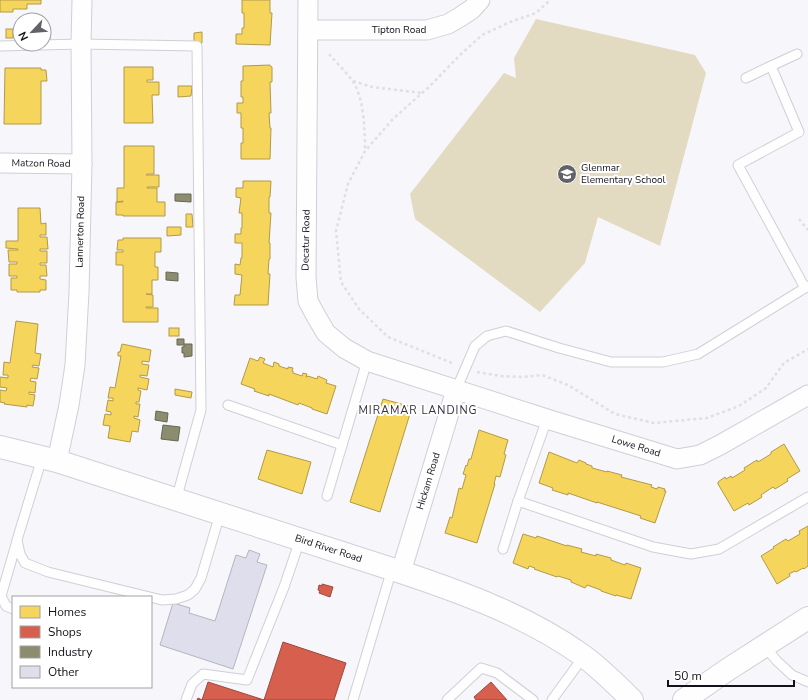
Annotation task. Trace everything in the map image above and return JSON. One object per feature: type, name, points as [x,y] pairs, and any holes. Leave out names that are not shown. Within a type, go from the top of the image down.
[{"type":"street","name":"Lannerton Road","points":[[49,459],[69,405],[75,365],[79,292],[82,164],[82,0]]},
{"type":"street","name":"Decatur Road","points":[[308,0],[306,277],[308,301],[326,333],[344,348],[367,361],[456,390]]},
{"type":"street","name":"Tipton Road","points":[[308,30],[427,30],[448,24],[472,9],[480,0]]},
{"type":"street","name":"Matzon Road","points":[[0,163],[82,164]]},
{"type":"street","name":"Lowe Road","points":[[456,390],[677,459],[700,455],[720,446],[808,395]]},
{"type":"street","name":"Hickam Road","points":[[397,571],[456,390]]},
{"type":"street","name":"Bird River Road","points":[[0,448],[49,459],[397,571],[500,608],[543,630],[584,656],[632,700]]},
{"type":"street","points":[[684,700],[727,670],[808,618]]},
{"type":"lane","points":[[0,46],[81,44],[197,46],[201,410],[176,500]]},
{"type":"lane","points":[[746,78],[797,54]]},
{"type":"lane","points":[[456,390],[474,346],[487,336],[506,331],[559,348],[611,362],[663,362],[698,354],[806,287],[738,165],[799,132],[771,66]]},
{"type":"lane","points":[[327,496],[367,361]]},
{"type":"lane","points":[[228,405],[342,445]]},
{"type":"lane","points":[[503,549],[547,419]]},
{"type":"lane","points":[[12,609],[6,606],[1,596],[17,540],[49,459]]},
{"type":"lane","points":[[518,501],[653,547],[691,554],[719,549],[808,497]]},
{"type":"lane","points":[[152,598],[162,600],[176,599],[188,595],[195,589],[201,578],[220,514]]},
{"type":"lane","points":[[17,540],[20,554],[25,563],[48,572],[146,596]]},
{"type":"lane","points":[[186,700],[192,684],[203,674],[247,680],[284,586],[300,540]]},
{"type":"lane","points":[[353,700],[397,571]]},
{"type":"lane","points":[[764,646],[792,675],[808,682]]},
{"type":"lane","points":[[552,700],[584,656]]},
{"type":"lane","points":[[447,700],[481,668],[497,673],[533,700]]},
{"type":"path","points":[[452,363],[388,337],[359,309],[341,282],[336,231],[348,184],[365,151],[393,119],[482,35],[510,22],[536,13],[550,0]]},
{"type":"path","points":[[329,54],[353,81],[360,98],[365,130],[365,151]]},
{"type":"path","points":[[353,81],[372,87],[422,93]]},
{"type":"path","points":[[799,219],[808,230]]},
{"type":"path","points":[[475,371],[500,376],[523,377],[542,375],[568,385],[615,414],[654,423],[707,418],[739,406],[766,388],[784,363],[808,349]]},
{"type":"shaded area","points":[[536,19],[695,55],[706,73],[660,246],[598,217],[585,263],[540,312],[415,219],[410,194],[504,73],[516,78],[514,58]]},
{"type":"building: Homes","points":[[0,0],[41,0],[41,4],[27,4],[27,9],[13,9],[13,12],[0,12]]},
{"type":"building: Homes","points":[[242,0],[270,0],[270,13],[272,13],[270,45],[236,44],[236,34],[242,34],[242,28],[244,28]]},
{"type":"building: Homes","points":[[6,29],[12,29],[12,38],[6,38]]},
{"type":"building: Homes","points":[[202,32],[202,43],[194,43],[194,33]]},
{"type":"building: Homes","points":[[270,65],[272,67],[272,82],[270,82],[271,113],[269,113],[271,128],[270,159],[241,159],[243,128],[241,128],[241,113],[237,113],[237,103],[243,103],[243,97],[241,97],[241,81],[243,81],[243,66]]},
{"type":"building: Homes","points":[[124,67],[153,67],[153,80],[147,80],[147,82],[159,82],[159,95],[152,95],[153,123],[124,123]]},
{"type":"building: Homes","points":[[5,68],[41,68],[41,70],[46,70],[47,81],[41,81],[41,124],[4,124]]},
{"type":"building: Homes","points":[[178,86],[192,86],[191,96],[178,97]]},
{"type":"building: Homes","points":[[124,146],[154,146],[154,174],[146,175],[159,175],[159,187],[147,188],[157,188],[157,202],[165,202],[165,216],[116,215],[117,188],[124,188]]},
{"type":"building: Homes","points":[[243,181],[271,181],[269,197],[269,213],[271,213],[268,305],[234,305],[235,295],[240,295],[242,275],[235,274],[235,264],[240,265],[242,258],[242,243],[235,243],[235,234],[241,234],[242,228],[242,213],[239,213],[241,198],[236,197],[236,188],[243,188]]},
{"type":"building: Homes","points":[[18,208],[40,208],[41,224],[46,223],[46,235],[40,235],[40,237],[47,237],[48,249],[40,249],[40,251],[47,251],[47,263],[40,263],[40,265],[46,265],[47,276],[40,276],[40,279],[46,280],[46,290],[40,290],[40,292],[17,292],[17,290],[11,290],[11,278],[17,278],[17,276],[9,276],[9,264],[17,264],[17,262],[9,262],[8,250],[18,249],[6,248],[6,241],[18,241]]},
{"type":"building: Homes","points":[[186,214],[192,214],[193,227],[186,227]]},
{"type":"building: Homes","points":[[167,227],[181,227],[181,235],[167,236]]},
{"type":"building: Homes","points":[[123,238],[161,238],[161,252],[155,252],[155,267],[158,267],[158,280],[152,280],[152,294],[146,294],[153,295],[153,307],[146,308],[158,308],[158,322],[123,322],[123,265],[116,265],[116,252],[123,252],[123,250],[117,250],[118,240],[123,240]]},
{"type":"building: Homes","points":[[16,321],[38,324],[35,353],[41,354],[39,366],[33,365],[32,367],[39,368],[37,379],[31,378],[30,381],[36,382],[35,393],[29,392],[29,394],[35,395],[33,406],[27,405],[27,407],[4,404],[5,403],[0,402],[0,390],[6,391],[7,388],[0,387],[0,377],[8,378],[8,375],[3,375],[4,362],[10,363]]},
{"type":"building: Homes","points":[[169,328],[179,328],[179,336],[169,336]]},
{"type":"building: Homes","points":[[122,344],[151,350],[149,362],[142,361],[142,364],[149,365],[147,376],[140,375],[140,377],[149,379],[147,390],[138,388],[138,390],[141,391],[139,402],[136,402],[136,404],[140,404],[138,417],[134,416],[134,418],[140,420],[138,432],[132,431],[130,442],[108,438],[110,426],[103,425],[105,414],[111,415],[111,412],[106,411],[108,400],[113,401],[113,398],[108,398],[110,387],[115,388],[121,356],[118,356],[118,352],[120,352]]},
{"type":"building: Homes","points":[[260,357],[265,359],[263,363],[273,367],[274,362],[279,364],[279,366],[288,369],[288,367],[293,368],[293,373],[302,376],[303,373],[307,374],[306,377],[308,376],[317,379],[318,376],[327,380],[326,383],[336,386],[327,414],[299,403],[298,405],[269,394],[269,396],[254,391],[255,389],[241,384],[250,358],[258,361]]},
{"type":"building: Homes","points":[[175,389],[192,392],[191,398],[175,395]]},
{"type":"building: Homes","points":[[383,399],[412,407],[380,512],[350,502]]},
{"type":"building: Homes","points":[[479,430],[508,440],[504,454],[506,455],[500,477],[496,476],[495,484],[477,543],[445,533],[450,517],[452,518],[459,488],[462,489],[466,475],[463,474],[469,459],[471,459]]},
{"type":"building: Homes","points":[[784,444],[800,471],[775,489],[773,487],[761,495],[762,497],[749,505],[748,503],[734,511],[718,482],[725,477],[726,479],[731,476],[732,478],[745,470],[744,468],[757,460],[758,462]]},
{"type":"building: Homes","points":[[267,450],[311,462],[302,494],[258,479]]},
{"type":"building: Homes","points":[[549,452],[577,463],[579,460],[592,466],[592,468],[622,475],[621,477],[652,485],[651,487],[657,489],[658,487],[665,489],[664,491],[666,491],[655,523],[640,518],[641,516],[568,493],[568,495],[552,490],[553,488],[539,483]]},
{"type":"building: Homes","points":[[808,526],[808,566],[804,569],[803,568],[789,574],[790,576],[777,584],[761,556],[786,539],[788,541],[800,534],[799,531]]},
{"type":"building: Homes","points":[[523,534],[536,538],[537,536],[567,546],[582,549],[581,552],[611,558],[611,560],[625,565],[626,563],[641,568],[631,599],[616,596],[587,585],[585,588],[571,582],[571,580],[557,577],[529,566],[528,569],[513,563]]},
{"type":"building: Shops","points":[[322,584],[333,587],[330,597],[319,593],[319,585],[322,586]]},
{"type":"building: Shops","points":[[283,642],[346,663],[334,700],[264,700]]},
{"type":"building: Shops","points":[[208,682],[264,700],[202,700]]},
{"type":"building: Shops","points":[[491,682],[507,700],[476,700],[474,697]]},
{"type":"building: Industry","points":[[175,194],[191,194],[191,202],[175,201]]},
{"type":"building: Industry","points":[[166,272],[178,273],[178,281],[166,280]]},
{"type":"building: Industry","points":[[177,339],[184,339],[184,344],[192,344],[192,356],[184,357],[182,347],[184,347],[184,345],[177,345]]},
{"type":"building: Industry","points":[[156,411],[168,413],[167,422],[155,420]]},
{"type":"building: Industry","points":[[163,425],[180,427],[178,441],[161,439]]},
{"type":"building: Other","points":[[249,550],[260,554],[257,562],[267,565],[233,669],[160,645],[173,603],[190,608],[189,613],[215,621],[236,555],[246,558]]},
{"type":"place","name":"Glenmar Elementary School","points":[[567,174]]},
{"type":"district","name":"MIRAMAR LANDING","points":[[418,410]]}]
